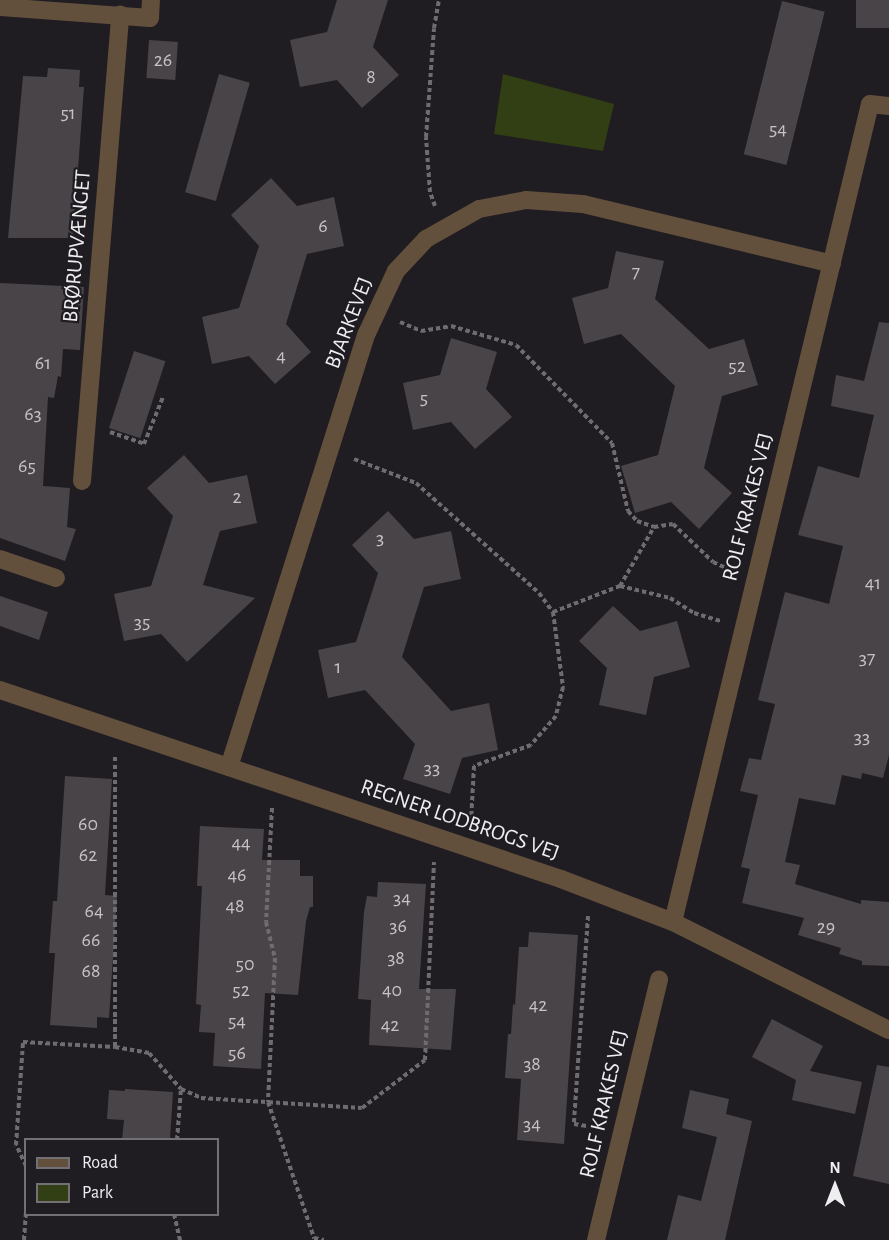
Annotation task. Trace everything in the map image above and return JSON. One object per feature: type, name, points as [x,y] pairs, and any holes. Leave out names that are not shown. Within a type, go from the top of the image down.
[{"type":"street","points":[[0,7],[150,18],[151,0]]},
{"type":"street","name":"BRØRUPVÆNGET","points":[[82,481],[120,15]]},
{"type":"street","name":"ROLF KRAKES VEJ","points":[[673,922],[870,104],[889,106]]},
{"type":"street","name":"BJARKEVEJ","points":[[229,767],[367,333],[396,271],[426,239],[479,209],[526,200],[583,204],[832,264]]},
{"type":"street","points":[[0,560],[56,578]]},
{"type":"street","name":"REGNER LODBROGS VEJ","points":[[0,690],[595,892],[673,922],[889,1030]]},
{"type":"street","name":"ROLF KRAKES VEJ","points":[[596,1240],[659,979]]},
{"type":"path","points":[[439,0],[434,28],[426,137],[430,192],[444,229]]},
{"type":"path","points":[[376,312],[421,331],[451,326],[516,345],[612,443],[627,511],[637,521],[654,527],[673,524],[713,562],[755,581]]},
{"type":"path","points":[[106,430],[144,444],[163,397]]},
{"type":"path","points":[[331,450],[416,483],[539,593],[554,612],[563,687],[556,716],[531,745],[474,766],[468,848]]},
{"type":"path","points":[[620,586],[654,527]]},
{"type":"path","points":[[554,612],[620,586],[670,598],[694,614],[744,627]]},
{"type":"path","points":[[115,729],[115,1047]]},
{"type":"path","points":[[274,782],[266,922],[275,958],[268,1102],[315,1238],[324,1240]]},
{"type":"path","points":[[24,1162],[16,1144],[23,1042],[115,1047],[149,1053],[181,1089],[201,1098],[362,1108],[425,1060],[435,837]]},
{"type":"path","points":[[595,892],[586,923],[574,1124],[622,1132]]},
{"type":"path","points":[[177,1138],[181,1089]]},
{"type":"path","points":[[24,1240],[26,1216]]},
{"type":"path","points":[[174,1216],[180,1240]]},
{"type":"green space","points":[[503,74],[614,104],[603,151],[494,134]]},
{"type":"building","points":[[337,0],[388,0],[373,47],[399,75],[362,108],[337,80],[300,87],[290,40],[327,32]]},
{"type":"building","points":[[856,0],[889,0],[889,28],[856,28]]},
{"type":"building","points":[[782,1],[825,12],[786,165],[744,154]]},
{"type":"building","points":[[149,40],[178,42],[175,80],[146,78]]},
{"type":"building","points":[[48,68],[80,70],[79,87],[84,87],[73,238],[8,238],[23,76],[47,77]]},
{"type":"building","points":[[219,74],[250,83],[216,201],[185,192]]},
{"type":"building","points":[[271,178],[297,206],[334,197],[344,246],[307,254],[286,324],[311,352],[275,384],[249,356],[212,364],[202,317],[239,308],[259,246],[231,215]]},
{"type":"building","points":[[616,251],[664,261],[655,299],[709,349],[744,339],[758,385],[722,396],[704,468],[732,493],[699,529],[671,502],[635,513],[621,466],[658,455],[675,386],[621,334],[584,344],[572,298],[608,288]]},
{"type":"building","points":[[0,283],[84,287],[80,350],[63,349],[61,377],[58,376],[54,398],[48,397],[43,486],[70,488],[67,527],[76,529],[65,561],[0,538]]},
{"type":"building","points":[[879,322],[889,323],[889,755],[883,778],[862,773],[861,779],[842,775],[835,805],[799,798],[785,862],[800,865],[795,884],[861,904],[861,900],[889,902],[889,966],[862,965],[862,961],[839,954],[841,948],[798,935],[804,918],[742,903],[750,869],[741,867],[758,795],[740,791],[749,758],[761,760],[775,704],[758,700],[785,592],[829,604],[843,546],[798,535],[818,466],[859,478],[874,415],[831,406],[836,375],[864,381]]},
{"type":"building","points":[[451,338],[497,352],[486,389],[512,417],[475,449],[451,422],[413,430],[403,383],[440,375]]},
{"type":"building","points":[[134,351],[165,361],[140,438],[109,428]]},
{"type":"building","points":[[184,455],[209,483],[247,475],[257,523],[220,531],[203,585],[255,598],[187,662],[161,634],[124,641],[114,594],[151,586],[173,516],[147,488]]},
{"type":"building","points":[[388,511],[414,539],[451,531],[461,579],[424,587],[402,657],[451,711],[489,703],[498,750],[462,758],[450,794],[403,779],[415,744],[365,690],[328,698],[318,650],[356,642],[378,573],[352,545]]},
{"type":"building","points":[[0,596],[48,612],[39,640],[0,626]]},
{"type":"building","points":[[613,606],[640,631],[677,621],[690,667],[654,677],[646,715],[599,705],[607,668],[579,641]]},
{"type":"building","points":[[65,776],[112,779],[105,895],[117,896],[109,1018],[97,1017],[97,1028],[50,1025],[55,953],[49,953],[53,901],[57,901]]},
{"type":"building","points":[[200,826],[264,829],[262,860],[300,860],[300,876],[313,876],[313,907],[310,907],[306,921],[298,995],[265,993],[261,1069],[213,1066],[215,1033],[199,1032],[201,1005],[196,1004],[202,886],[197,886]]},
{"type":"building","points":[[378,882],[426,884],[419,989],[456,989],[451,1050],[369,1045],[371,1000],[358,999],[364,912],[367,896],[377,897]]},
{"type":"building","points":[[529,932],[578,935],[564,1144],[517,1140],[521,1079],[505,1078],[508,1034],[511,1034],[513,1004],[515,1005],[519,947],[528,947]]},
{"type":"building","points":[[772,1019],[823,1046],[810,1071],[862,1082],[855,1114],[792,1100],[796,1080],[752,1057]]},
{"type":"building","points":[[877,1065],[889,1067],[889,1184],[853,1176]]},
{"type":"building","points":[[125,1089],[173,1092],[170,1138],[122,1138],[124,1120],[107,1119],[109,1090],[125,1091]]},
{"type":"building","points":[[690,1090],[729,1099],[726,1114],[752,1121],[725,1240],[667,1240],[678,1195],[701,1201],[717,1137],[682,1128]]}]
